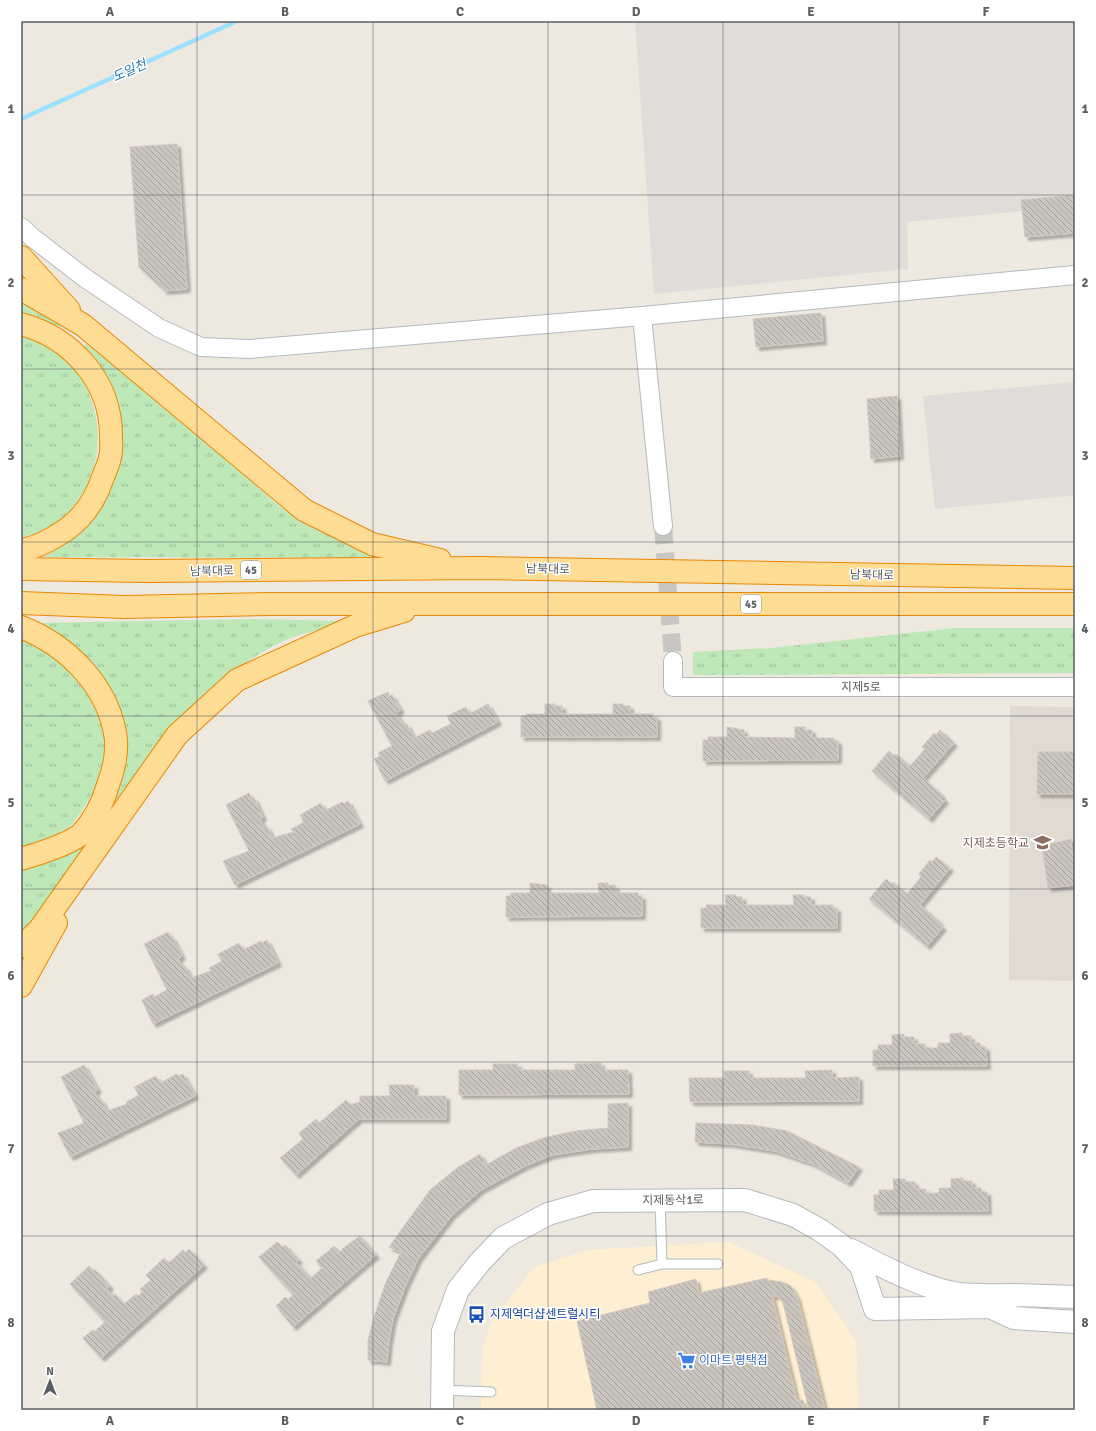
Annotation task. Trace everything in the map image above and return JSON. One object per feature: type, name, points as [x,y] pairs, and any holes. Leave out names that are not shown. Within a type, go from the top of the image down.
[{"type":"highway","points":[[21,257],[83,325],[304,510],[372,544],[480,568]]},
{"type":"highway","points":[[21,289],[83,325]]},
{"type":"highway","points":[[21,324],[40,329],[63,342],[86,366],[103,392],[111,425],[110,456],[98,491],[80,519],[55,538],[21,550]]},
{"type":"highway","name":"남북대로","points":[[21,569],[147,571],[480,568],[1075,578]]},
{"type":"highway","name":"45","points":[[21,603],[124,607],[271,604],[1075,604]]},
{"type":"highway","points":[[21,947],[39,930],[177,735],[237,680],[355,626],[428,604]]},
{"type":"highway","points":[[21,627],[50,642],[75,660],[96,686],[111,714],[116,742],[113,770],[103,803],[82,834],[48,851],[21,859]]},
{"type":"highway","points":[[21,986],[100,845]]},
{"type":"street","points":[[21,227],[32,238],[85,278],[159,328],[201,347],[249,349],[642,316],[1075,275]]},
{"type":"street","points":[[642,316],[663,526]]},
{"type":"street","name":"지제5로","points":[[673,661],[673,687],[1075,686]]},
{"type":"street","name":"지제동삭1로","points":[[442,1400],[443,1331],[458,1290],[480,1262],[503,1238],[548,1214],[594,1201],[745,1200],[793,1215],[820,1230],[841,1245],[861,1266],[875,1309],[990,1307],[1014,1295],[1075,1297]]},
{"type":"street","points":[[841,1245],[883,1266],[933,1287],[958,1294],[1014,1295]]},
{"type":"street","name":"지제동삭1로","points":[[990,1307],[1014,1318],[1075,1322]]},
{"type":"lane","points":[[660,1200],[662,1264]]},
{"type":"lane","points":[[638,1270],[662,1264],[718,1264]]},
{"type":"lane","points":[[442,1400],[491,1392]]},
{"type":"shaded area","points":[[635,21],[1075,21],[1075,206],[907,222],[908,269],[654,294]]},
{"type":"shaded area","points":[[1075,382],[1075,495],[935,509],[923,396]]},
{"type":"shaded area","name":"지제초등학교","points":[[1010,706],[1075,707],[1075,981],[1009,980]]},
{"type":"shaded area","points":[[729,1242],[817,1283],[856,1341],[859,1410],[481,1410],[482,1348],[492,1321],[534,1267],[587,1250]]},
{"type":"green space","points":[[21,298],[62,324],[58,329],[21,313]]},
{"type":"green space","points":[[21,332],[39,338],[54,348],[78,372],[91,399],[96,417],[98,435],[97,453],[93,470],[86,487],[76,502],[64,516],[54,524],[44,530],[21,539]]},
{"type":"green space","points":[[86,344],[92,346],[184,421],[279,506],[310,526],[382,555],[382,558],[44,557],[75,538],[95,517],[113,486],[118,469],[122,433],[116,399],[105,380],[82,348]]},
{"type":"green space","points":[[256,619],[338,621],[338,624],[303,634],[277,644],[249,660],[224,678],[189,709],[21,939],[21,867],[109,805],[115,710],[30,623]]},
{"type":"green space","points":[[955,628],[1075,628],[1075,673],[693,675],[693,652],[771,648]]},
{"type":"green space","points":[[21,637],[66,663],[99,709],[106,742],[104,765],[98,783],[86,805],[70,827],[41,845],[21,851]]},
{"type":"building","points":[[177,144],[187,289],[165,291],[139,267],[130,147]]},
{"type":"building","points":[[1075,195],[1075,233],[1025,237],[1021,200]]},
{"type":"building","points":[[821,313],[823,341],[756,347],[753,319]]},
{"type":"building","points":[[897,396],[900,456],[871,459],[867,399]]},
{"type":"building","points":[[388,692],[389,696],[392,695],[401,710],[396,713],[404,726],[407,724],[414,738],[430,730],[432,733],[451,724],[447,716],[466,707],[469,714],[488,704],[498,722],[385,781],[374,759],[380,756],[378,753],[392,746],[368,701]]},
{"type":"building","points":[[545,704],[562,706],[562,714],[613,714],[613,704],[630,706],[630,714],[653,714],[653,717],[657,717],[657,737],[521,737],[521,716],[526,716],[526,714],[545,714]]},
{"type":"building","points":[[727,727],[744,730],[744,737],[795,738],[795,727],[805,727],[805,730],[812,730],[812,738],[834,738],[834,740],[838,741],[838,760],[703,761],[703,740],[708,740],[708,737],[727,737]]},
{"type":"building","points":[[940,730],[954,743],[923,778],[942,795],[941,796],[945,800],[929,819],[872,771],[889,751],[894,756],[896,754],[910,766],[925,749],[922,747],[934,733],[936,735]]},
{"type":"building","points":[[1038,752],[1075,752],[1075,794],[1037,794]]},
{"type":"building","points":[[249,793],[252,799],[254,798],[263,817],[260,819],[264,828],[267,826],[272,838],[293,832],[291,829],[304,822],[300,815],[321,803],[325,811],[342,802],[344,804],[348,801],[360,824],[235,885],[223,861],[249,851],[226,805]]},
{"type":"building","points":[[1071,839],[1072,853],[1075,852],[1075,885],[1048,888],[1042,846]]},
{"type":"building","points":[[936,857],[950,868],[920,905],[940,922],[938,923],[943,927],[927,946],[869,899],[886,879],[891,884],[893,882],[907,894],[921,877],[919,874],[930,860],[932,862]]},
{"type":"building","points":[[530,883],[547,885],[547,893],[599,893],[598,883],[608,883],[608,886],[615,885],[616,893],[638,893],[638,896],[642,896],[642,916],[506,917],[506,896],[511,896],[511,893],[530,893]]},
{"type":"building","points":[[725,895],[736,895],[736,897],[742,897],[743,905],[794,905],[793,895],[804,895],[804,897],[811,897],[811,905],[833,905],[833,908],[837,908],[837,928],[701,928],[701,908],[707,908],[706,905],[726,905]]},
{"type":"building","points":[[168,932],[182,956],[178,959],[182,967],[185,966],[191,978],[211,971],[209,968],[222,961],[218,954],[239,943],[243,950],[261,941],[262,943],[267,940],[278,963],[153,1024],[142,1000],[153,994],[154,997],[167,990],[144,944]]},
{"type":"building","points":[[962,1033],[962,1036],[971,1036],[971,1043],[980,1043],[980,1047],[986,1047],[987,1066],[873,1066],[873,1050],[878,1050],[878,1045],[892,1045],[892,1035],[904,1034],[904,1037],[914,1037],[914,1044],[925,1044],[925,1048],[938,1048],[938,1043],[950,1043],[950,1034]]},
{"type":"building","points":[[601,1063],[602,1070],[628,1070],[629,1094],[459,1095],[459,1070],[493,1070],[493,1064],[518,1064],[518,1070],[575,1070],[575,1064]]},
{"type":"building","points":[[84,1065],[98,1090],[94,1092],[99,1100],[101,1099],[107,1111],[127,1104],[126,1102],[139,1095],[134,1087],[156,1076],[160,1083],[177,1074],[178,1076],[183,1074],[195,1096],[70,1157],[58,1133],[84,1123],[61,1077]]},
{"type":"building","points":[[832,1070],[832,1078],[859,1077],[859,1101],[690,1102],[689,1078],[724,1078],[724,1071],[749,1071],[749,1078],[806,1078],[805,1071]]},
{"type":"building","points":[[389,1085],[414,1085],[414,1096],[446,1096],[446,1119],[359,1119],[296,1175],[280,1158],[303,1139],[299,1133],[316,1119],[319,1123],[346,1100],[350,1105],[360,1102],[360,1096],[390,1096]]},
{"type":"building","points":[[628,1103],[628,1147],[592,1149],[552,1155],[525,1166],[481,1190],[452,1215],[418,1259],[405,1287],[393,1319],[387,1362],[368,1360],[368,1340],[374,1317],[386,1282],[401,1252],[389,1247],[430,1190],[457,1168],[480,1154],[486,1165],[516,1148],[543,1138],[575,1131],[608,1128],[608,1104]]},
{"type":"building","points":[[696,1123],[753,1125],[787,1131],[859,1167],[848,1183],[813,1164],[775,1151],[731,1144],[695,1142]]},
{"type":"building","points":[[963,1178],[963,1181],[972,1181],[972,1188],[981,1188],[981,1192],[987,1192],[988,1211],[874,1211],[874,1195],[879,1195],[879,1190],[894,1190],[893,1179],[905,1179],[905,1182],[915,1182],[915,1189],[926,1189],[926,1193],[939,1193],[939,1188],[951,1188],[951,1179]]},
{"type":"building","points":[[360,1236],[376,1255],[293,1327],[276,1306],[285,1297],[288,1299],[293,1295],[259,1257],[277,1242],[282,1247],[285,1245],[299,1260],[296,1262],[311,1278],[322,1268],[316,1261],[334,1246],[340,1252]]},
{"type":"building","points":[[189,1249],[204,1265],[101,1358],[83,1338],[93,1330],[94,1332],[105,1322],[70,1284],[89,1266],[94,1271],[95,1270],[110,1286],[107,1289],[113,1296],[115,1294],[124,1304],[136,1294],[138,1296],[142,1292],[140,1289],[151,1280],[146,1275],[164,1258],[169,1263],[183,1250],[185,1253]]},
{"type":"building","name":"이마트 평택점","points":[[767,1278],[768,1280],[782,1282],[791,1286],[797,1297],[825,1410],[809,1410],[783,1303],[779,1297],[772,1296],[797,1401],[803,1400],[806,1410],[597,1410],[577,1321],[650,1303],[648,1292],[696,1279],[699,1293]]},
{"type":"waterway","name":"도일천","points":[[21,119],[237,21]]},
{"type":"tunnel","points":[[663,526],[673,661]]},
{"type":"place","name":"지제초등학교","points":[[1042,843]]},
{"type":"place","name":"지제역더샵센트럴시티","points":[[477,1314]]},
{"type":"place","name":"이마트 평택점","points":[[686,1360]]}]
